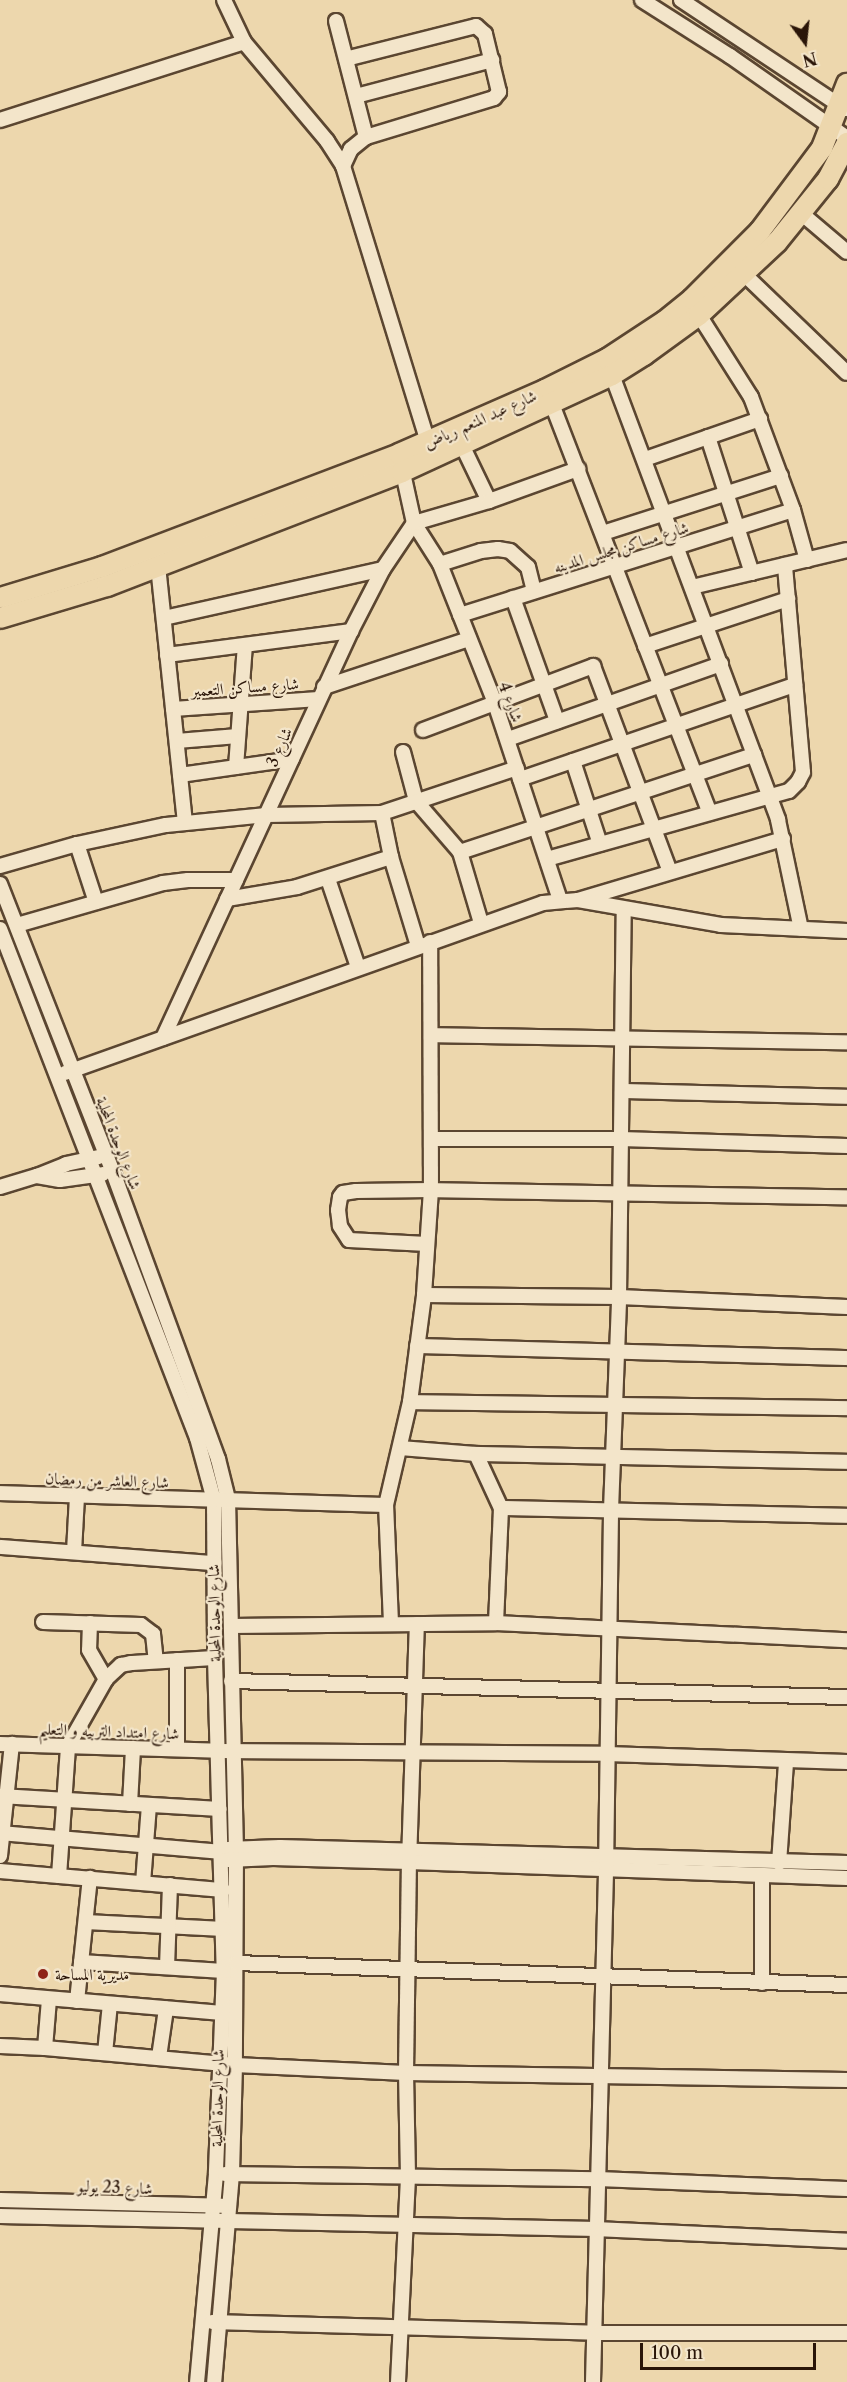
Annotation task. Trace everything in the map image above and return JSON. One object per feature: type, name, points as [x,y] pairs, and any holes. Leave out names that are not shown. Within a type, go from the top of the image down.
[{"type":"highway","name":"شارع عبد المنعم رياض","points":[[0,598],[44,596],[107,586],[158,566],[400,463],[428,442],[577,376],[617,353],[665,321],[731,262],[760,231],[839,132],[847,84]]},
{"type":"highway","name":"شارع عبد المنعم رياض","points":[[0,618],[130,557],[400,463],[462,445],[612,375],[699,315],[777,242],[839,162],[847,143]]},
{"type":"street","points":[[224,0],[244,42],[323,136],[343,166],[428,442]]},
{"type":"street","points":[[642,0],[730,56],[839,132]]},
{"type":"street","points":[[681,0],[843,107]]},
{"type":"street","points":[[336,21],[366,136]]},
{"type":"street","points":[[343,166],[351,148],[366,136],[495,98],[499,89],[483,30],[471,25],[346,59]]},
{"type":"street","points":[[0,120],[244,42]]},
{"type":"street","points":[[356,96],[492,60]]},
{"type":"street","points":[[801,213],[847,252]]},
{"type":"street","points":[[743,273],[847,373]]},
{"type":"street","points":[[699,315],[740,377],[760,419],[793,510],[807,560]]},
{"type":"street","points":[[612,375],[769,796],[783,839],[801,929]]},
{"type":"street","points":[[552,404],[710,813]]},
{"type":"street","points":[[645,459],[760,419]]},
{"type":"street","points":[[708,437],[752,573]]},
{"type":"street","points":[[462,445],[489,501]]},
{"type":"street","points":[[400,463],[414,523],[489,501],[578,469]]},
{"type":"street","points":[[603,533],[781,476]]},
{"type":"street","name":"شارع مساكن مجلس المدينه","points":[[460,615],[793,510]]},
{"type":"street","name":"شارع 4","points":[[414,523],[440,564],[495,703],[560,900]]},
{"type":"street","name":"شارع 3","points":[[163,1038],[351,630],[383,569],[414,523]]},
{"type":"street","points":[[440,564],[481,551],[498,549],[510,551],[528,567],[534,591]]},
{"type":"street","points":[[692,587],[847,550]]},
{"type":"street","points":[[547,859],[789,791],[801,777],[785,565]]},
{"type":"street","points":[[158,566],[185,823]]},
{"type":"street","points":[[164,618],[383,569]]},
{"type":"street","points":[[513,598],[557,721]]},
{"type":"street","points":[[645,646],[788,599]]},
{"type":"street","points":[[167,655],[351,630]]},
{"type":"street","name":"شارع مساكن التعمير","points":[[173,709],[241,704],[321,693],[469,639]]},
{"type":"street","points":[[236,767],[245,645]]},
{"type":"street","points":[[508,739],[721,664]]},
{"type":"street","points":[[423,730],[593,666],[670,872]]},
{"type":"street","points":[[0,866],[77,844],[185,823],[267,815],[382,813],[416,801],[573,761],[795,686]]},
{"type":"street","points":[[177,741],[238,736]]},
{"type":"street","points":[[403,752],[416,801],[460,852],[481,923]]},
{"type":"street","points":[[460,852],[754,754]]},
{"type":"street","points":[[180,775],[292,759]]},
{"type":"street","points":[[573,761],[600,844]]},
{"type":"street","points":[[382,813],[391,857],[424,944],[431,1035],[431,1190],[424,1294],[410,1402],[387,1505],[391,1623]]},
{"type":"street","points":[[578,900],[783,839]]},
{"type":"street","points":[[77,844],[96,902]]},
{"type":"street","points":[[227,899],[328,879],[391,857]]},
{"type":"street","points":[[328,879],[358,967]]},
{"type":"street","points":[[17,925],[163,883],[188,880],[236,880]]},
{"type":"street","name":"شارع الوحدة المحلية","points":[[0,884],[106,1155],[218,1460],[228,1500],[233,1750],[228,1854],[230,1967],[228,2065],[232,2174],[214,2382]]},
{"type":"street","points":[[57,1076],[481,923],[560,900],[578,900],[624,910],[721,925],[847,931]]},
{"type":"street","points":[[593,2382],[606,1864],[611,1510],[618,1351],[624,910]]},
{"type":"street","name":"شارع الوحدة المحلية","points":[[0,929],[197,1438],[214,1500],[215,1658],[220,1809],[228,1854],[223,1890],[224,1929],[230,1967],[222,2013],[228,2065],[197,2382]]},
{"type":"street","points":[[431,1035],[847,1042]]},
{"type":"street","points":[[622,1091],[847,1097]]},
{"type":"street","points":[[431,1139],[621,1139],[847,1146]]},
{"type":"street","points":[[0,1187],[66,1164],[106,1155]]},
{"type":"street","points":[[37,1176],[60,1180],[112,1172]]},
{"type":"street","points":[[427,1244],[348,1240],[340,1226],[338,1204],[343,1193],[431,1190],[847,1197]]},
{"type":"street","points":[[424,1294],[619,1298],[847,1307]]},
{"type":"street","points":[[417,1346],[847,1358]]},
{"type":"street","points":[[410,1402],[847,1408]]},
{"type":"street","points":[[400,1448],[476,1454],[847,1462]]},
{"type":"street","points":[[476,1454],[501,1508],[496,1623]]},
{"type":"street","name":"شارع العاشر من رمضان","points":[[0,1493],[387,1505]]},
{"type":"street","points":[[74,1552],[77,1496]]},
{"type":"street","points":[[501,1508],[847,1516]]},
{"type":"street","points":[[0,1547],[214,1563]]},
{"type":"street","points":[[43,1622],[136,1624],[146,1627],[153,1634],[156,1661]]},
{"type":"street","points":[[90,1623],[89,1650],[106,1678]]},
{"type":"street","points":[[231,1626],[496,1623],[847,1640]]},
{"type":"street","points":[[398,2382],[408,2176],[406,2073],[409,1856],[417,1624]]},
{"type":"street","points":[[59,1876],[68,1746],[106,1678],[121,1665],[215,1658]]},
{"type":"street","points":[[177,1660],[177,1749]]},
{"type":"street","points":[[231,1682],[847,1697]]},
{"type":"street","points":[[0,1856],[6,1744]]},
{"type":"street","name":"شارع امتداد التربيه و التعليم","points":[[6,1744],[218,1751],[607,1754],[786,1762],[847,1762]]},
{"type":"street","points":[[130,1804],[133,1748]]},
{"type":"street","points":[[779,1863],[786,1762]]},
{"type":"street","points":[[3,1796],[220,1809]]},
{"type":"street","points":[[143,1883],[149,1805]]},
{"type":"street","points":[[1,1833],[228,1854],[409,1856],[606,1864],[762,1876],[847,1878]]},
{"type":"street","points":[[606,1864],[847,1863]]},
{"type":"street","points":[[0,1871],[223,1890]]},
{"type":"street","points":[[762,1876],[762,1983]]},
{"type":"street","points":[[77,2001],[90,1878]]},
{"type":"street","points":[[167,1967],[170,1885]]},
{"type":"street","points":[[86,1922],[224,1929]]},
{"type":"street","points":[[81,1962],[167,1967],[408,1970],[847,1985]]},
{"type":"street","points":[[0,1994],[222,2013]]},
{"type":"street","points":[[45,2048],[49,1999]]},
{"type":"street","points":[[105,2053],[110,2004]]},
{"type":"street","points":[[159,2057],[166,2008]]},
{"type":"street","points":[[0,2046],[159,2057],[228,2065],[406,2073],[847,2080]]},
{"type":"street","points":[[216,2174],[598,2179],[847,2189]]},
{"type":"street","name":"شارع 23 يوليو","points":[[0,2200],[230,2207]]},
{"type":"street","name":"شارع 23 يوليو","points":[[0,2216],[597,2229],[847,2241]]},
{"type":"street","points":[[204,2322],[596,2333],[847,2333]]},
{"type":"place","name":"مديرية المساحة","points":[[43,1974]]}]
